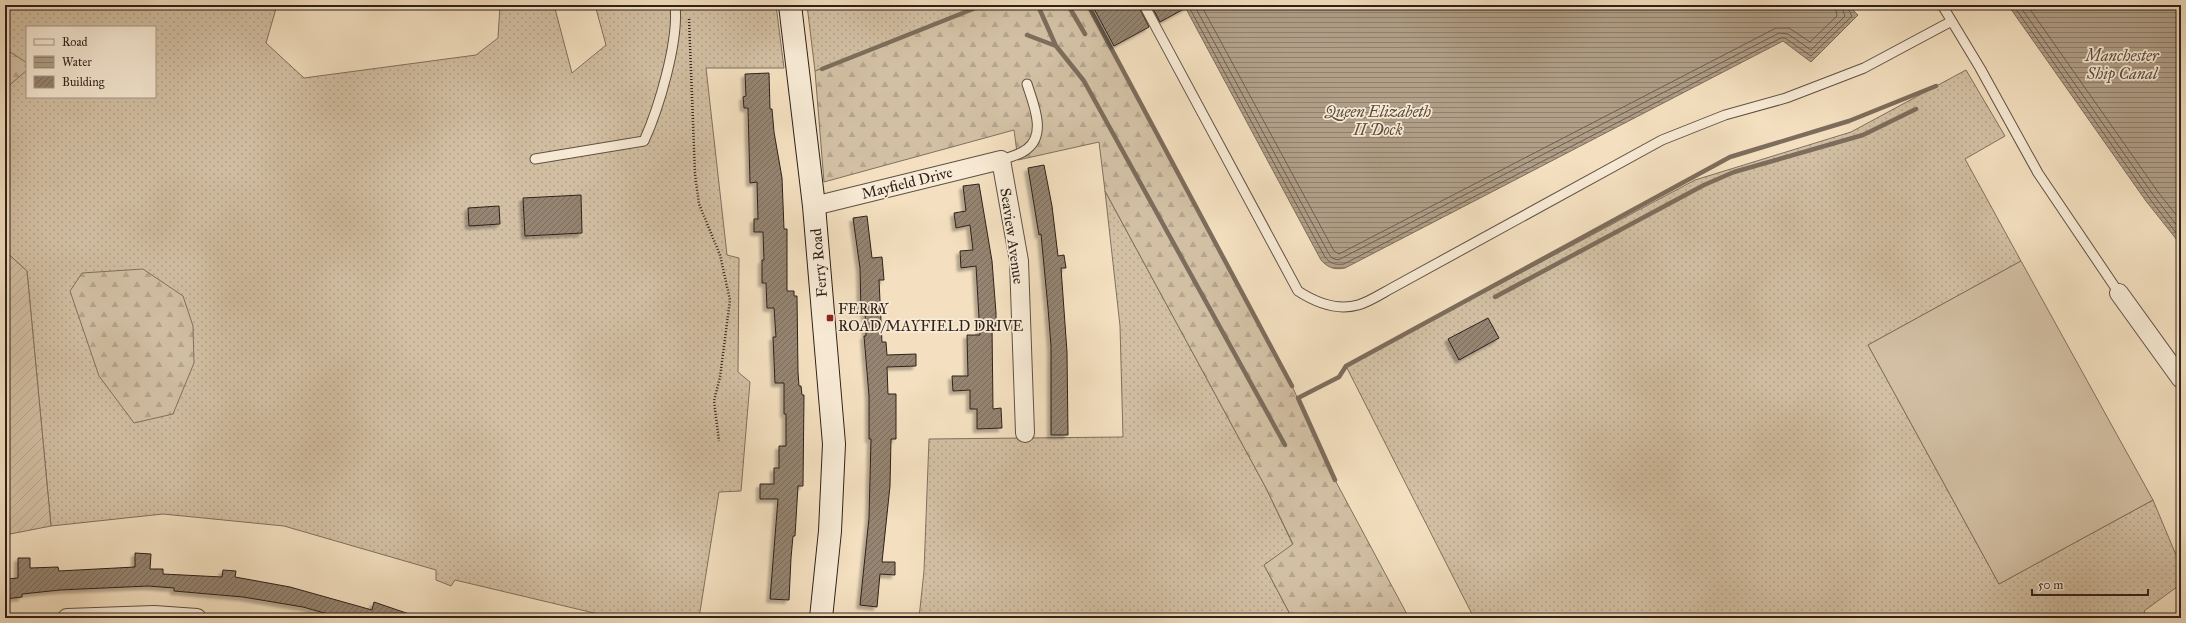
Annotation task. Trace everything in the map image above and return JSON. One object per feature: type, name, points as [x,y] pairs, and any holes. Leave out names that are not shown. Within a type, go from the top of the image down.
[{"type":"street","name":"Ferry Road","points":[[790,5],[814,206],[834,444],[830,531],[821,618]]},
{"type":"street","name":"Mayfield Drive","points":[[814,206],[1000,160]]},
{"type":"street","name":"Seaview Avenue","points":[[1000,160],[1019,261],[1025,433]]},
{"type":"street","points":[[2119,293],[2181,379]]},
{"type":"street","points":[[67,618],[146,615],[197,618]]},
{"type":"lane","points":[[534,159],[644,141],[656,116],[667,72],[677,17],[675,5]]},
{"type":"lane","points":[[1144,5],[1298,291],[1309,298],[1335,307],[1358,305],[1392,288],[1662,140],[1724,115],[1786,98],[1864,68],[1950,22]]},
{"type":"lane","points":[[1942,5],[1950,22],[1980,68],[2038,173],[2119,293]]},
{"type":"lane","points":[[1000,160],[1027,149],[1036,138],[1037,121],[1027,84]]},
{"type":"path","points":[[689,12],[695,174],[699,204],[720,255],[730,300],[720,377],[714,400],[719,441]]},
{"type":"green space","points":[[5,5],[277,5],[266,43],[304,78],[476,55],[498,38],[500,5],[554,5],[572,73],[606,45],[595,5],[776,5],[784,68],[706,68],[727,255],[739,258],[738,372],[750,382],[741,491],[719,492],[699,618],[615,618],[455,580],[451,586],[436,580],[436,570],[284,526],[163,514],[51,526],[27,271],[5,251]]},
{"type":"green space","points":[[807,5],[978,5],[979,7],[815,71]]},
{"type":"green space","points":[[983,5],[1088,5],[1292,386],[1335,480],[1409,618],[1292,618],[1264,565],[1293,544],[1266,488],[1105,191],[1099,142],[1018,160],[1014,130],[824,182],[815,71]]},
{"type":"green space","points":[[5,52],[12,53],[26,62],[26,71],[5,89]]},
{"type":"green space","points":[[1966,70],[2005,136],[1965,159],[2021,261],[1868,345],[1999,584],[2153,500],[2181,567],[2181,584],[2144,611],[2148,618],[1474,618],[1346,366],[1695,180],[1851,132]]},
{"type":"green space","points":[[1105,191],[1266,488],[1293,545],[1264,565],[1292,618],[919,618],[924,571],[929,439],[1123,437],[1120,326]]},
{"type":"green space","points":[[5,251],[27,271],[51,526],[5,535]]},
{"type":"green space","points":[[2021,261],[2153,500],[1999,584],[1868,345]]},
{"type":"green space","points":[[143,269],[183,296],[193,326],[194,363],[173,414],[134,423],[99,376],[70,291],[82,273]]},
{"type":"water","name":"Queen Elizabeth II Dock","points":[[1184,5],[1848,5],[1858,15],[1811,62],[1783,41],[1345,268],[1338,269],[1329,267],[1321,260]]},
{"type":"water","name":"Manchester Ship Canal","points":[[2008,5],[2181,5],[2181,245],[2146,201]]},
{"type":"building","points":[[1092,5],[1138,5],[1149,27],[1114,46]]},
{"type":"building","points":[[1151,5],[1191,5],[1160,22]]},
{"type":"building","points":[[769,73],[770,109],[772,109],[774,132],[782,178],[784,229],[787,229],[787,291],[794,291],[794,296],[797,296],[798,372],[799,386],[801,386],[802,395],[804,395],[803,486],[798,486],[795,536],[793,536],[791,558],[789,600],[770,599],[778,499],[760,499],[760,484],[774,484],[774,468],[779,468],[779,446],[786,446],[786,414],[784,414],[784,383],[775,383],[773,337],[776,337],[774,308],[767,308],[766,283],[762,283],[762,260],[764,260],[763,232],[754,232],[754,219],[758,219],[757,182],[750,183],[748,108],[744,108],[743,97],[746,96],[745,74]]},
{"type":"building","points":[[1044,165],[1052,206],[1058,256],[1064,255],[1066,268],[1061,268],[1067,352],[1068,435],[1051,435],[1051,346],[1048,308],[1041,234],[1039,235],[1028,168]]},
{"type":"building","points":[[979,184],[992,261],[996,313],[996,326],[992,326],[993,409],[1001,408],[1002,428],[977,429],[977,409],[970,409],[970,390],[953,391],[952,376],[968,376],[967,335],[980,335],[976,266],[961,268],[960,251],[973,250],[970,225],[956,228],[954,213],[966,211],[963,186]]},
{"type":"building","points":[[581,195],[582,233],[525,236],[523,198]]},
{"type":"building","points":[[499,206],[500,224],[469,226],[468,208]]},
{"type":"building","points":[[867,216],[872,258],[882,257],[884,280],[879,280],[882,342],[886,342],[887,355],[916,354],[916,366],[887,367],[888,394],[896,394],[896,439],[891,439],[890,486],[882,562],[895,562],[895,575],[880,574],[877,607],[860,605],[869,518],[871,439],[869,439],[869,396],[864,336],[866,336],[865,312],[861,312],[860,268],[853,218]]},
{"type":"building","points":[[1488,318],[1499,338],[1459,360],[1448,339]]},
{"type":"building","points":[[135,553],[151,554],[150,569],[163,569],[163,574],[222,577],[223,570],[236,571],[235,577],[290,587],[372,610],[374,602],[415,616],[415,618],[342,618],[303,607],[243,597],[174,591],[174,588],[148,586],[60,590],[22,594],[22,597],[5,599],[5,579],[18,578],[18,558],[30,558],[30,568],[58,567],[59,571],[135,567]]},
{"type":"waterway","points":[[822,69],[983,5]]},
{"type":"waterway","points":[[1068,5],[1085,34]]},
{"type":"waterway","points":[[1088,5],[1292,386]]},
{"type":"waterway","points":[[1039,8],[1056,46],[1084,81],[1285,445]]},
{"type":"waterway","points":[[1027,35],[1056,46]]},
{"type":"waterway","points":[[1335,480],[1298,398],[1339,377],[1346,366],[1730,157],[1849,121],[1936,86]]},
{"type":"waterway","points":[[1495,297],[1704,185],[1734,172],[1863,135],[1916,109]]},
{"type":"place","name":"FERRY ROAD/MAYFIELD DRIVE","points":[[830,318]]}]
